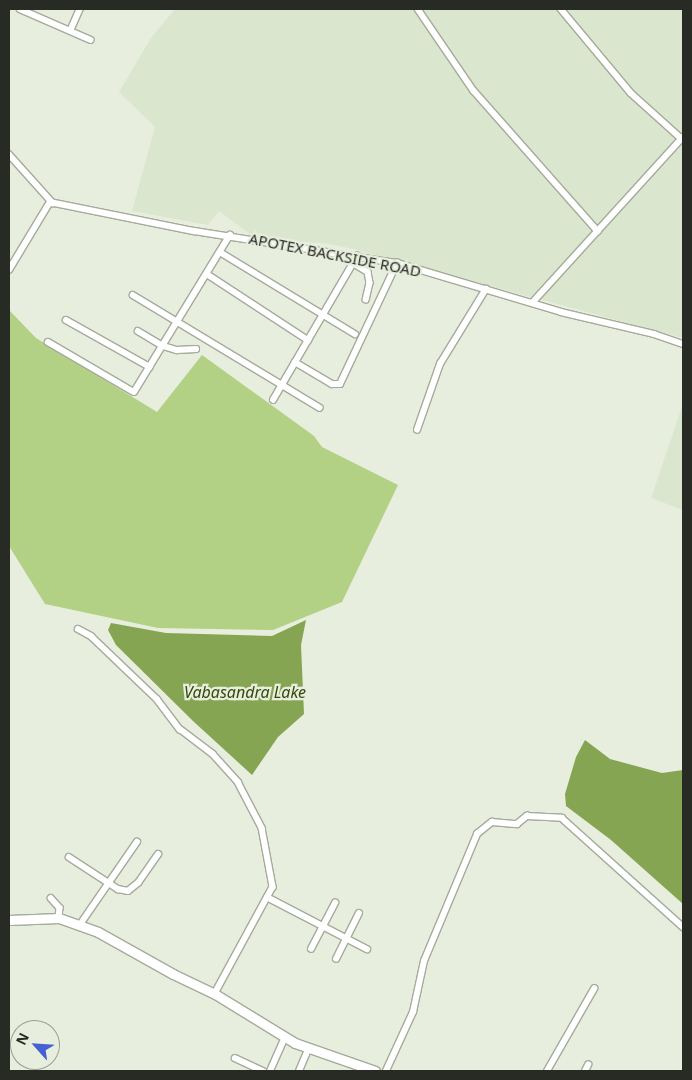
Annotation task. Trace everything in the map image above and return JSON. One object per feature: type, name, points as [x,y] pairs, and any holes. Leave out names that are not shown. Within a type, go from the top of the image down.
[{"type":"street","points":[[20,9],[91,40]]},
{"type":"street","points":[[70,31],[80,9]]},
{"type":"street","points":[[418,9],[474,91],[514,139],[598,231]]},
{"type":"street","points":[[532,303],[683,138],[631,93],[561,9]]},
{"type":"street","points":[[9,154],[51,203],[9,270]]},
{"type":"street","name":"APOTEX BACKSIDE ROAD","points":[[51,203],[194,231],[230,235],[348,257],[357,256],[396,263],[561,312],[654,334],[683,344]]},
{"type":"street","points":[[48,342],[134,392],[230,235]]},
{"type":"street","points":[[220,252],[355,334]]},
{"type":"street","points":[[273,400],[357,256]]},
{"type":"street","points":[[353,263],[368,272],[370,283],[366,300]]},
{"type":"street","points":[[295,362],[332,384],[340,384],[396,263]]},
{"type":"street","points":[[207,274],[308,340]]},
{"type":"street","points":[[417,430],[440,364],[486,289]]},
{"type":"street","points":[[133,295],[320,408]]},
{"type":"street","points":[[66,320],[150,367]]},
{"type":"street","points":[[138,331],[163,346],[177,350],[196,349]]},
{"type":"street","points":[[78,628],[91,636],[157,699],[180,729],[213,754],[238,782],[262,828],[273,887],[215,994]]},
{"type":"street","points":[[386,1071],[413,1012],[424,961],[477,834],[492,822],[517,824],[527,816],[562,818],[683,927]]},
{"type":"street","points":[[79,926],[137,842]]},
{"type":"street","points":[[69,857],[124,891],[133,889],[158,854]]},
{"type":"street","points":[[268,897],[366,949]]},
{"type":"street","points":[[51,898],[60,908],[59,918]]},
{"type":"street","points":[[311,949],[335,903]]},
{"type":"street","points":[[336,959],[359,913]]},
{"type":"street","points":[[9,920],[59,918],[98,932],[173,974],[215,994],[284,1037],[309,1048],[375,1071]]},
{"type":"street","points":[[547,1071],[594,989]]},
{"type":"street","points":[[271,1071],[284,1037]]},
{"type":"street","points":[[299,1071],[309,1048]]},
{"type":"street","points":[[235,1058],[263,1071]]},
{"type":"street","points":[[585,1071],[588,1065]]},
{"type":"shaded area","points":[[175,9],[683,9],[683,338],[353,249],[329,244],[255,238],[219,211],[208,225],[132,211],[155,127],[119,92],[151,38]]},
{"type":"shaded area","points":[[9,310],[36,338],[157,412],[202,355],[314,436],[322,447],[398,485],[342,602],[273,630],[158,628],[45,604],[9,546]]},
{"type":"shaded area","points":[[683,404],[683,510],[651,498]]},
{"type":"water","name":"Vabasandra Lake","points":[[306,620],[301,645],[304,714],[278,737],[252,775],[193,721],[116,645],[108,630],[111,623],[166,633],[272,636]]},
{"type":"water","points":[[585,740],[610,759],[662,773],[683,770],[683,904],[611,840],[566,806],[565,794],[576,757]]}]
